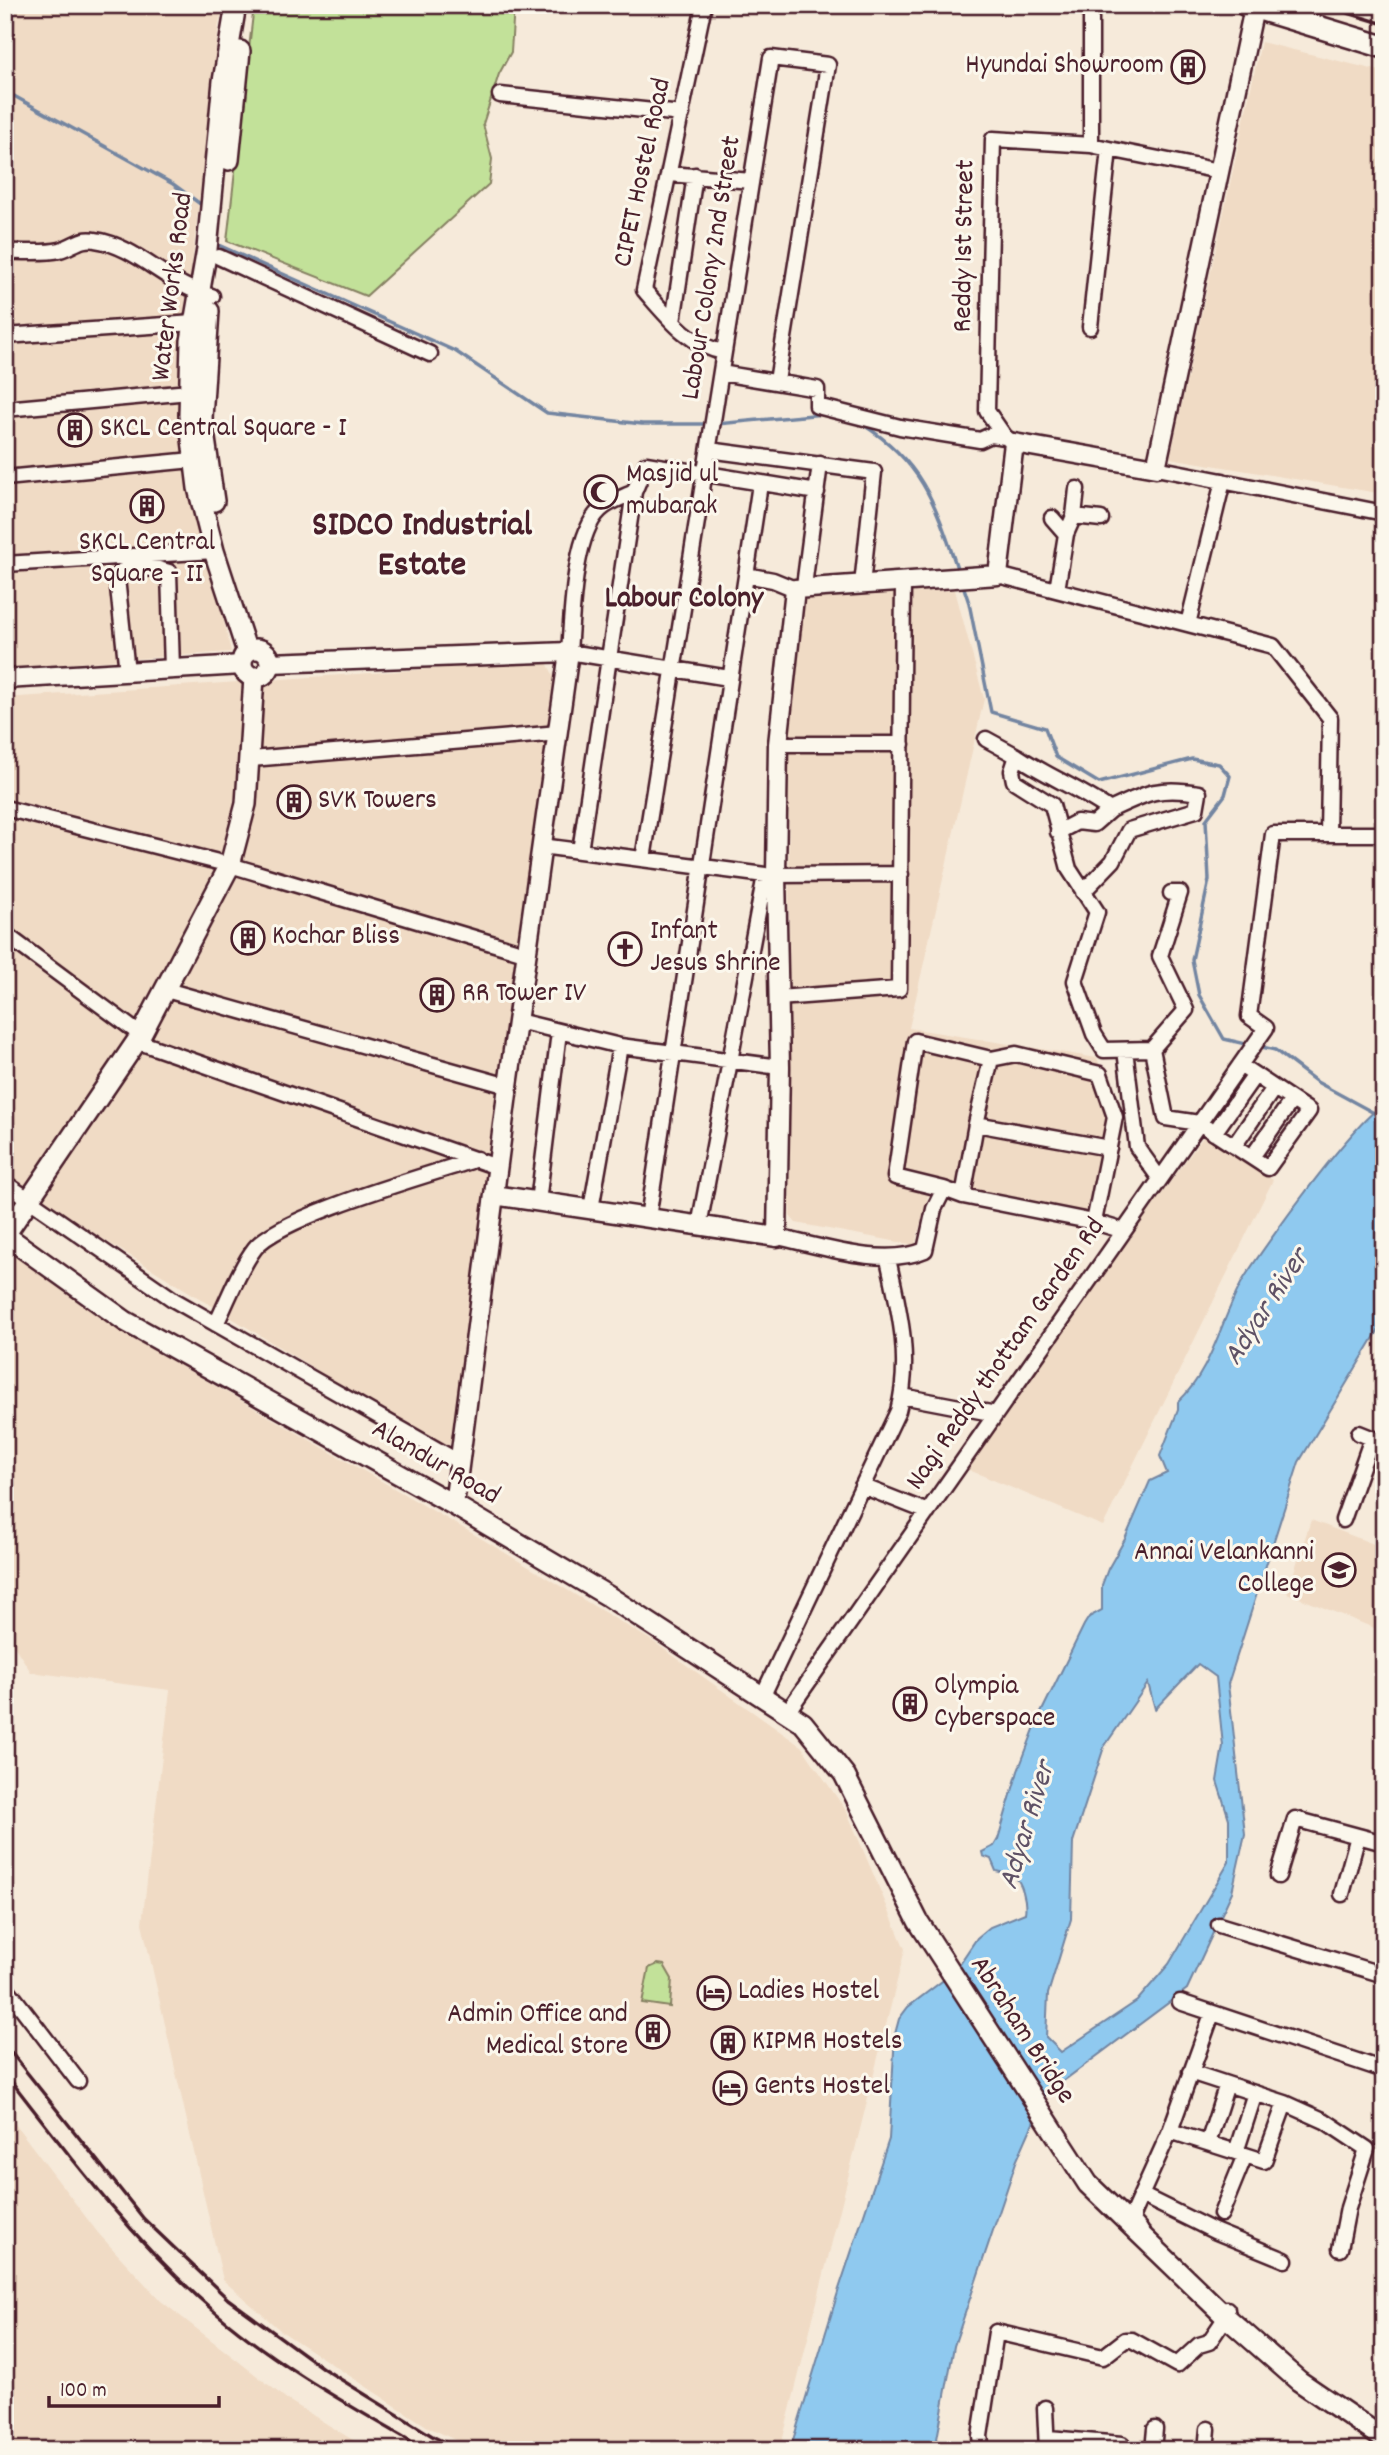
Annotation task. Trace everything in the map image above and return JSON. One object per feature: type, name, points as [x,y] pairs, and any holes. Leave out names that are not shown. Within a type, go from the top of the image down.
[{"type":"main road","name":"Water Works Road","points":[[215,245],[223,81],[236,5]]},
{"type":"main road","name":"Water Works Road","points":[[248,5],[243,24],[215,245],[206,294],[202,399],[204,487],[214,551],[254,661]]},
{"type":"main road","points":[[1250,7],[1384,47]]},
{"type":"main road","name":"Water Works Road","points":[[206,294],[194,323],[189,393],[193,460],[225,547],[254,661]]},
{"type":"main road","points":[[5,1235],[26,1200],[139,1038],[230,865],[246,804],[251,759],[254,661]]},
{"type":"main road","name":"Alandur Road","points":[[5,1235],[125,1321],[608,1596],[789,1711],[828,1752]]},
{"type":"main road","name":"Abraham Bridge","points":[[828,1752],[858,1799],[918,1921],[1080,2173],[1109,2206],[1220,2311]]},
{"type":"main road","points":[[1220,2311],[1299,2381],[1384,2439]]},
{"type":"street","name":"CIPET Hostel Road","points":[[704,5],[644,290],[673,323],[706,349],[724,352]]},
{"type":"street","points":[[1091,5],[1091,145],[1219,171]]},
{"type":"street","points":[[1156,468],[1219,171],[1250,7]]},
{"type":"street","name":"Labour Colony 2nd Street","points":[[643,859],[771,58],[828,65],[778,381]]},
{"type":"street","points":[[500,95],[682,114]]},
{"type":"street","name":"Reddy 1st Street","points":[[1010,440],[987,411],[993,139],[1091,145]]},
{"type":"street","points":[[1090,327],[1109,149]]},
{"type":"street","points":[[670,174],[751,181]]},
{"type":"street","points":[[673,323],[695,176]]},
{"type":"street","points":[[5,252],[60,250],[75,242],[92,239],[115,245],[167,278],[206,294]]},
{"type":"street","points":[[215,245],[430,354]]},
{"type":"street","points":[[5,336],[194,323]]},
{"type":"street","points":[[721,373],[817,389],[817,406],[900,427],[980,440],[991,435],[1384,513]]},
{"type":"street","points":[[5,409],[189,393]]},
{"type":"street","points":[[998,575],[1010,440]]},
{"type":"street","points":[[709,450],[874,472],[862,585]]},
{"type":"street","points":[[5,478],[193,460]]},
{"type":"street","points":[[580,851],[634,492],[646,464],[817,492]]},
{"type":"street","points":[[776,1237],[780,1067],[770,875],[778,744],[820,464]]},
{"type":"street","points":[[1188,624],[1223,481]]},
{"type":"street","points":[[648,1218],[699,866],[760,484]]},
{"type":"street","points":[[1058,590],[1066,534],[1074,516],[1076,489]]},
{"type":"street","points":[[454,1506],[508,1086],[559,733],[578,559],[599,510],[634,492]]},
{"type":"street","points":[[1074,516],[1101,519]]},
{"type":"street","points":[[1052,518],[1066,534]]},
{"type":"street","points":[[5,564],[214,551]]},
{"type":"street","points":[[127,672],[117,578],[122,571],[155,568],[169,572],[172,669]]},
{"type":"street","points":[[746,575],[800,587],[903,583],[998,575],[1273,646],[1330,718],[1328,834],[1384,834]]},
{"type":"street","points":[[778,998],[899,989],[903,583]]},
{"type":"street","points":[[5,679],[254,661],[569,652],[729,678]]},
{"type":"street","points":[[251,759],[559,733]]},
{"type":"street","points":[[986,739],[1051,779],[1116,807],[1129,830]]},
{"type":"street","points":[[778,744],[902,744]]},
{"type":"street","points":[[1017,757],[1012,771],[1014,781],[1052,805],[1069,869],[1097,912],[1075,981],[1094,1034],[1104,1050],[1152,1049],[1186,1010],[1160,956],[1180,893],[1171,893]]},
{"type":"street","points":[[1058,832],[1077,822],[1094,824],[1116,807],[1146,793],[1170,788],[1199,793],[1196,810],[1129,830],[1113,861],[1083,892]]},
{"type":"street","points":[[5,808],[230,865],[528,954]]},
{"type":"street","name":"Nagi Reddy thottam Garden Rd","points":[[789,1711],[1266,1027],[1249,1016],[1273,834],[1328,834]]},
{"type":"street","points":[[541,846],[770,875],[901,874]]},
{"type":"street","points":[[699,1226],[730,1062],[770,875]]},
{"type":"street","points":[[5,934],[139,1038],[498,1167]]},
{"type":"street","points":[[166,990],[508,1086]]},
{"type":"street","points":[[518,1021],[620,1046],[780,1067]]},
{"type":"street","points":[[538,1202],[559,1032]]},
{"type":"street","points":[[1094,1222],[1115,1117],[1100,1074],[1016,1054],[991,1059],[915,1041],[895,1177],[963,1196],[1094,1222],[1124,1231]]},
{"type":"street","points":[[591,1209],[620,1046]]},
{"type":"street","points":[[1152,1049],[1166,1118],[1199,1123],[1268,1168],[1309,1111],[1240,1065]]},
{"type":"street","points":[[1125,1050],[1138,1147],[1160,1179]]},
{"type":"street","points":[[963,1196],[991,1059]]},
{"type":"street","points":[[1214,1133],[1255,1075]]},
{"type":"street","points":[[1234,1146],[1274,1088]]},
{"type":"street","points":[[1252,1157],[1292,1100]]},
{"type":"street","points":[[976,1124],[1109,1148]]},
{"type":"street","points":[[216,1324],[255,1248],[274,1232],[306,1217],[477,1159]]},
{"type":"street","points":[[5,1183],[174,1300],[459,1462]]},
{"type":"street","points":[[494,1195],[776,1237],[888,1259],[910,1256],[925,1250],[934,1209],[944,1189]]},
{"type":"street","points":[[762,1695],[898,1411],[902,1395],[903,1332],[888,1259]]},
{"type":"street","points":[[902,1395],[996,1414]]},
{"type":"street","points":[[1343,1520],[1372,1438]]},
{"type":"street","points":[[862,1486],[928,1512]]},
{"type":"street","points":[[1278,1876],[1295,1819],[1384,1843]]},
{"type":"street","points":[[1342,1894],[1358,1836]]},
{"type":"street","points":[[1219,1925],[1384,1975]]},
{"type":"street","points":[[5,1986],[78,2081]]},
{"type":"street","points":[[1180,2002],[1384,2070]]},
{"type":"street","points":[[982,2450],[980,2436],[996,2332],[1003,2331],[1045,2345],[1103,2357],[1125,2340],[1132,2340],[1177,2365],[1199,2345],[1209,2342],[1220,2311],[1227,2308],[1133,2221],[1141,2195],[1170,2131],[1212,2014]]},
{"type":"street","points":[[1190,2072],[1285,2103],[1325,2121],[1367,2149],[1348,2208],[1340,2249]]},
{"type":"street","points":[[1208,2143],[1227,2084]]},
{"type":"street","points":[[1221,2214],[1241,2154],[1255,2093]]},
{"type":"street","points":[[1170,2131],[1264,2161],[1285,2103]]},
{"type":"street","points":[[1141,2195],[1214,2231],[1285,2260]]},
{"type":"street","points":[[1045,2408],[1048,2444],[1122,2444]]},
{"type":"street","points":[[1153,2450],[1155,2429]]},
{"type":"street","points":[[1206,2450],[1208,2430]]},
{"type":"shaded area","points":[[5,5],[224,5],[219,23],[179,380],[184,450],[231,652],[5,668]]},
{"type":"shaded area","points":[[1261,42],[1384,72],[1384,494],[1170,458]]},
{"type":"shaded area","points":[[955,590],[984,699],[909,1028],[1097,1058],[1118,1113],[1099,1232],[928,1196],[915,1245],[796,1223],[790,1216],[788,616],[808,597]]},
{"type":"shaded area","points":[[546,661],[559,686],[457,1437],[444,1448],[5,1179],[5,698]]},
{"type":"shaded area","points":[[1204,1136],[1273,1180],[1103,1526],[962,1467]]},
{"type":"shaded area","points":[[5,1245],[132,1338],[477,1536],[654,1642],[802,1747],[847,1812],[905,1949],[780,2450],[476,2450],[428,2427],[281,2331],[223,2280],[142,1923],[170,1690],[31,1672],[5,1632]]},
{"type":"shaded area","name":"Annai Velankanni College","points":[[1311,1520],[1384,1548],[1384,1632],[1287,1593]]},
{"type":"shaded area","points":[[5,2111],[98,2233],[161,2301],[288,2400],[369,2450],[17,2450],[5,2416]]},
{"type":"green space","points":[[254,5],[514,5],[511,52],[499,74],[483,124],[492,159],[489,184],[366,296],[227,241]]},
{"type":"green space","points":[[658,1964],[664,1965],[672,1979],[670,2007],[642,2003],[649,1968]]},
{"type":"water","name":"Adyar River","points":[[1384,1105],[1384,1321],[1299,1462],[1228,1684],[1245,1834],[1232,1892],[1187,1989],[1046,2094],[1016,2162],[954,2346],[935,2450],[790,2450],[839,2289],[889,2139],[895,2034],[899,2019],[908,2007],[954,1972],[977,1938],[990,1927],[1025,1913],[1019,1882],[1011,1874],[996,1871],[991,1859],[983,1856],[982,1852],[994,1846],[998,1839],[1018,1771],[1038,1719],[1084,1625],[1089,1617],[1102,1610],[1102,1585],[1150,1481],[1167,1473],[1160,1456],[1178,1410],[1178,1402],[1200,1375],[1208,1360],[1243,1280],[1310,1185],[1371,1114]],"holes":[[[1198,1664],[1216,1677],[1223,1746],[1217,1781],[1229,1819],[1229,1862],[1169,1964],[1137,2001],[1061,2052],[1046,2037],[1048,1994],[1071,1919],[1073,1842],[1104,1747],[1148,1683],[1155,1709]]]},
{"type":"waterway","points":[[5,91],[173,184],[203,206]]},
{"type":"waterway","points":[[214,243],[455,351],[547,413],[642,424],[709,424]]},
{"type":"waterway","points":[[717,424],[824,414]]},
{"type":"waterway","points":[[862,424],[900,454],[914,471],[934,506],[958,571]]},
{"type":"waterway","points":[[962,582],[969,603],[991,712],[1045,728],[1056,757],[1099,783],[1192,759],[1219,764],[1230,776],[1225,795],[1206,820],[1209,880],[1192,960],[1199,995],[1224,1039],[1250,1045]]},
{"type":"waterway","points":[[1258,1046],[1275,1050],[1317,1082],[1374,1113]]},
{"type":"railway","points":[[1322,5],[1384,24]]},
{"type":"railway","points":[[5,2045],[144,2219],[228,2299],[324,2369],[434,2437],[461,2450]]},
{"type":"railway","points":[[5,2073],[131,2228],[158,2258],[216,2313],[291,2369],[426,2450]]},
{"type":"place","name":"Hyundai Showroom","points":[[1188,67]]},
{"type":"place","name":"SKCL Central Square - I","points":[[75,430]]},
{"type":"place","name":"Masjid ul mubarak","points":[[601,492]]},
{"type":"place","name":"SKCL Central Square - II","points":[[147,506]]},
{"type":"place","name":"SVK Towers","points":[[294,802]]},
{"type":"place","name":"Kochar Bliss","points":[[248,938]]},
{"type":"place","name":"Infant Jesus Shrine","points":[[625,949]]},
{"type":"place","name":"RR Tower IV","points":[[437,995]]},
{"type":"place","name":"Annai Velankanni College","points":[[1339,1570]]},
{"type":"place","name":"Olympia Cyberspace","points":[[910,1704]]},
{"type":"place","name":"Ladies Hostel","points":[[714,1993]]},
{"type":"place","name":"Admin Office and Medical Store","points":[[653,2032]]},
{"type":"place","name":"KIPMR Hostels","points":[[728,2043]]},
{"type":"place","name":"Gents Hostel","points":[[730,2088]]},
{"type":"district","name":"SIDCO Industrial Estate","points":[[422,547]]},
{"type":"district","name":"Labour Colony","points":[[684,600]]}]
